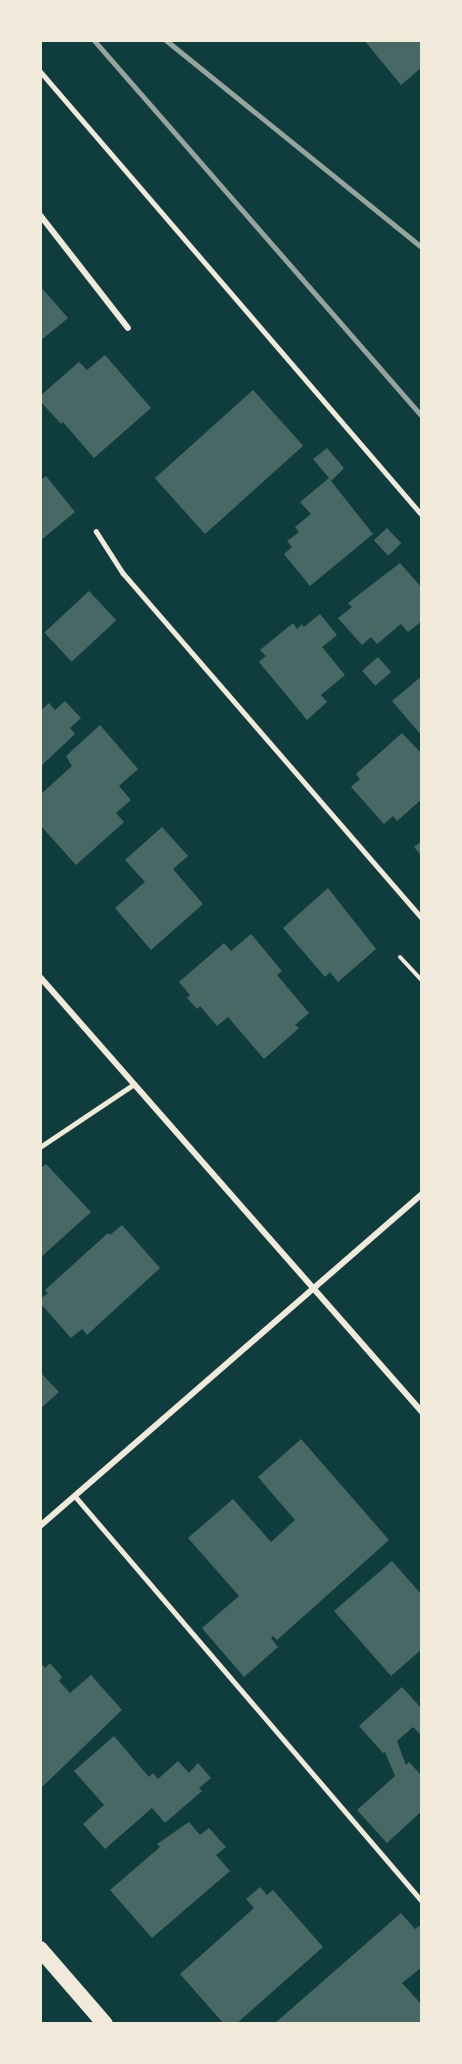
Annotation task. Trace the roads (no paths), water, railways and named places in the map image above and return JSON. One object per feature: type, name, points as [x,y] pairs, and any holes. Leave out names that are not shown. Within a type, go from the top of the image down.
[{"type":"highway","points":[[40,1949],[105,2024]]},
{"type":"street","points":[[40,215],[128,328]]},
{"type":"street","points":[[40,977],[422,1412]]},
{"type":"street","points":[[40,1527],[422,1194]]},
{"type":"lane","points":[[40,70],[422,516]]},
{"type":"lane","points":[[96,531],[123,573],[422,918]]},
{"type":"lane","points":[[40,1147],[134,1084]]},
{"type":"lane","points":[[75,1496],[422,1901]]},
{"type":"railway","points":[[94,40],[422,416]]},
{"type":"railway","points":[[166,40],[422,247]]}]
